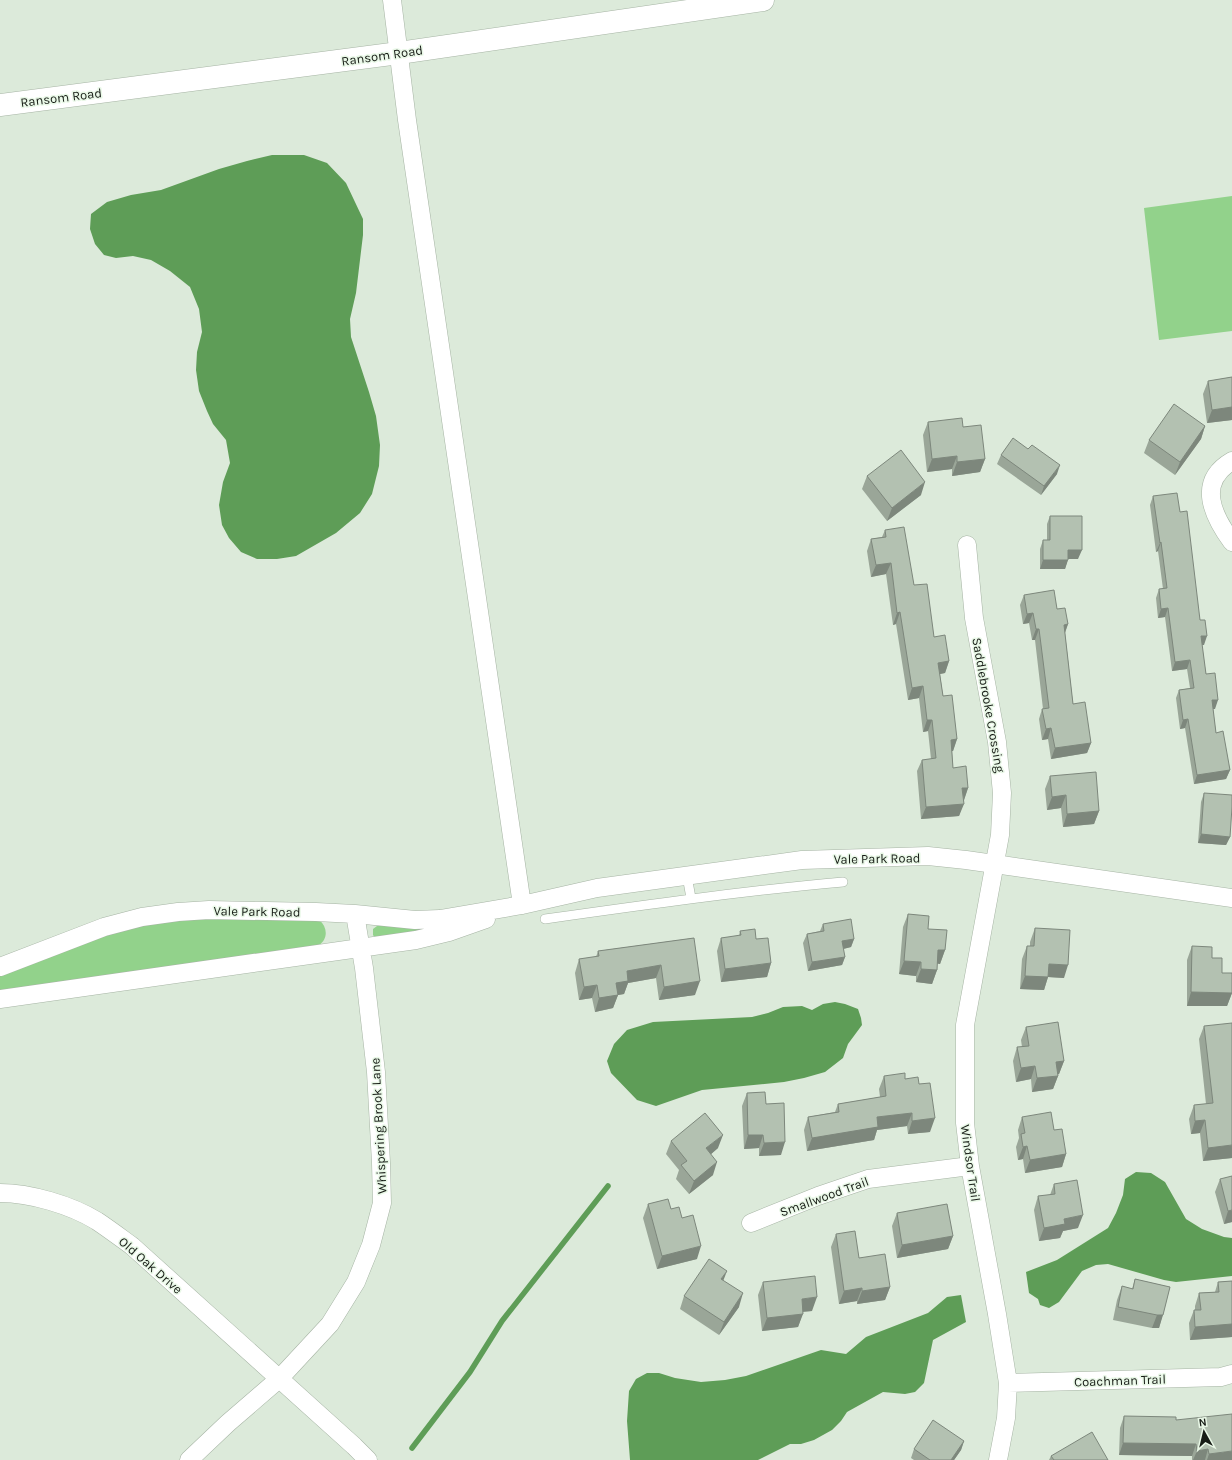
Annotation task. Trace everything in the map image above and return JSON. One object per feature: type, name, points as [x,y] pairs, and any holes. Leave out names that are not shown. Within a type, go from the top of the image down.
[{"type":"main road","name":"Ransom Road","points":[[0,105],[399,53],[763,0]]},
{"type":"street","points":[[392,0],[407,120],[522,905]]},
{"type":"street","points":[[1232,461],[1223,467],[1212,481],[1211,496],[1215,514],[1232,542]]},
{"type":"street","name":"Saddlebrooke Crossing","points":[[967,545],[974,618],[997,742],[1001,773],[1002,813],[994,865]]},
{"type":"street","name":"Vale Park Road","points":[[0,967],[104,927],[124,921],[162,914],[193,910],[209,910],[316,912],[355,914],[390,919],[434,919],[522,905],[597,888],[802,860],[928,856],[966,860],[1232,898]]},
{"type":"street","name":"Windsor Trail","points":[[994,865],[965,1025],[965,1123],[970,1166],[1008,1383],[1006,1418],[998,1460]]},
{"type":"street","name":"Vale Park Road","points":[[0,999],[416,940],[449,932],[522,905]]},
{"type":"street","name":"Whispering Brook Lane","points":[[189,1460],[279,1379],[330,1324],[356,1282],[371,1244],[382,1203],[376,1072],[355,914]]},
{"type":"street","name":"Smallwood Trail","points":[[751,1223],[818,1196],[868,1179],[970,1166]]},
{"type":"street","name":"Old Oak Drive","points":[[0,1193],[17,1193],[58,1203],[96,1220],[132,1246],[368,1460]]},
{"type":"street","name":"Coachman Trail","points":[[1008,1383],[1222,1377],[1232,1374]]},
{"type":"lane","points":[[687,876],[692,898]]},
{"type":"lane","points":[[545,919],[764,889],[843,882]]},
{"type":"shaded area","points":[[272,155],[304,155],[327,163],[346,183],[363,219],[363,235],[356,293],[350,319],[351,337],[376,416],[380,445],[379,466],[372,494],[360,513],[336,533],[296,556],[277,559],[257,559],[241,552],[229,538],[222,525],[219,505],[223,482],[230,463],[226,440],[213,424],[199,391],[196,370],[197,352],[202,332],[199,309],[190,287],[170,271],[151,260],[133,256],[116,258],[104,255],[95,244],[90,229],[91,214],[107,202],[131,195],[161,190],[219,169]]},
{"type":"shaded area","points":[[1232,196],[1232,331],[1159,340],[1144,208]]},
{"type":"shaded area","points":[[180,918],[319,920],[324,926],[326,933],[324,940],[319,945],[0,992],[0,974],[104,933]]},
{"type":"shaded area","points":[[382,925],[431,926],[432,931],[375,938],[373,935],[373,929]]},
{"type":"shaded area","points":[[835,1002],[858,1009],[862,1025],[848,1044],[843,1058],[825,1072],[804,1078],[784,1082],[702,1090],[656,1106],[637,1100],[611,1073],[607,1061],[614,1044],[627,1030],[653,1022],[752,1017],[783,1007],[802,1006],[812,1010],[823,1004]]},
{"type":"shaded area","points":[[1136,1172],[1151,1173],[1165,1182],[1186,1219],[1202,1229],[1224,1237],[1232,1238],[1232,1276],[1176,1282],[1108,1264],[1096,1265],[1082,1271],[1059,1302],[1049,1308],[1040,1305],[1038,1299],[1029,1293],[1026,1272],[1057,1260],[1108,1228],[1123,1195],[1125,1179]]},
{"type":"shaded area","points":[[961,1295],[966,1322],[933,1340],[924,1383],[915,1392],[905,1394],[883,1392],[847,1412],[832,1430],[814,1440],[801,1444],[790,1444],[758,1460],[630,1460],[627,1421],[629,1391],[636,1379],[647,1373],[659,1373],[675,1378],[701,1382],[725,1380],[746,1376],[821,1350],[846,1354],[866,1337],[928,1313],[947,1297]]},
{"type":"building","points":[[1232,377],[1232,407],[1212,410],[1208,381]]},
{"type":"building","points":[[1174,404],[1205,426],[1180,462],[1149,440]]},
{"type":"building","points":[[962,418],[963,427],[981,425],[985,459],[957,462],[957,456],[932,459],[928,422]]},
{"type":"building","points":[[1013,438],[1028,449],[1032,445],[1060,465],[1044,486],[1001,455]]},
{"type":"building","points":[[901,450],[925,482],[892,508],[867,476]]},
{"type":"building","points":[[1177,493],[1180,512],[1187,511],[1200,620],[1205,620],[1207,636],[1201,636],[1206,674],[1215,673],[1218,700],[1212,700],[1216,733],[1223,731],[1230,770],[1197,775],[1188,719],[1183,720],[1179,690],[1194,688],[1190,660],[1175,662],[1168,608],[1161,609],[1159,589],[1167,588],[1153,496]]},
{"type":"building","points":[[1050,516],[1082,516],[1082,550],[1068,550],[1068,560],[1043,560],[1043,540],[1050,540]]},
{"type":"building","points":[[904,527],[914,585],[927,584],[934,637],[945,635],[949,661],[938,663],[943,696],[952,695],[957,739],[951,740],[953,768],[966,766],[968,788],[962,788],[964,804],[926,807],[922,760],[936,758],[932,720],[927,720],[923,686],[912,688],[900,612],[897,613],[891,563],[876,565],[871,539],[886,537],[885,530]]},
{"type":"building","points":[[1054,590],[1057,609],[1065,608],[1068,624],[1064,625],[1073,704],[1085,702],[1091,743],[1055,748],[1051,728],[1046,729],[1042,709],[1049,708],[1039,629],[1036,629],[1033,613],[1027,614],[1024,595]]},
{"type":"building","points":[[1096,772],[1099,811],[1067,814],[1066,795],[1052,797],[1050,776]]},
{"type":"building","points":[[1204,793],[1232,795],[1230,837],[1201,834]]},
{"type":"building","points":[[908,914],[929,916],[928,929],[947,930],[945,950],[938,950],[937,970],[921,969],[921,962],[904,961]]},
{"type":"building","points":[[851,919],[854,939],[842,941],[845,957],[812,962],[807,934],[824,931],[823,924]]},
{"type":"building","points":[[1035,928],[1070,930],[1068,965],[1049,964],[1048,977],[1025,976],[1027,946],[1034,946]]},
{"type":"building","points":[[755,929],[756,939],[768,938],[771,963],[725,969],[721,938],[741,935],[740,931]]},
{"type":"building","points":[[694,938],[700,981],[664,987],[661,965],[627,971],[628,981],[616,983],[618,995],[599,998],[597,985],[584,987],[579,959],[599,956],[598,951]]},
{"type":"building","points":[[1192,946],[1212,947],[1212,958],[1222,958],[1222,973],[1232,973],[1232,993],[1191,992]]},
{"type":"building","points":[[1058,1022],[1064,1061],[1056,1062],[1058,1076],[1037,1078],[1035,1066],[1021,1068],[1017,1047],[1029,1046],[1026,1027]]},
{"type":"building","points":[[1232,1023],[1232,1145],[1208,1148],[1205,1120],[1195,1121],[1194,1105],[1213,1103],[1204,1026]]},
{"type":"building","points":[[905,1073],[905,1079],[918,1077],[919,1084],[930,1083],[935,1118],[912,1121],[912,1113],[877,1117],[878,1127],[812,1138],[808,1117],[839,1112],[838,1104],[886,1096],[884,1076]]},
{"type":"building","points":[[765,1092],[766,1104],[784,1103],[785,1142],[764,1143],[763,1135],[748,1135],[747,1093]]},
{"type":"building","points":[[1051,1112],[1054,1130],[1062,1129],[1066,1154],[1030,1160],[1027,1146],[1023,1147],[1021,1134],[1025,1133],[1022,1117]]},
{"type":"building","points":[[705,1113],[723,1135],[706,1148],[717,1162],[694,1181],[681,1165],[687,1161],[671,1141]]},
{"type":"building","points":[[1232,1176],[1232,1210],[1228,1211],[1220,1179]]},
{"type":"building","points":[[1077,1180],[1083,1215],[1064,1219],[1065,1224],[1044,1228],[1038,1196],[1055,1194],[1054,1184]]},
{"type":"building","points":[[668,1199],[671,1209],[679,1207],[682,1218],[693,1215],[701,1246],[662,1256],[648,1204]]},
{"type":"building","points":[[947,1204],[953,1236],[902,1245],[897,1213]]},
{"type":"building","points":[[855,1231],[859,1258],[885,1254],[890,1287],[862,1291],[862,1288],[844,1291],[836,1234]]},
{"type":"building","points":[[709,1259],[727,1271],[721,1279],[743,1293],[724,1322],[684,1296]]},
{"type":"building","points":[[815,1276],[817,1297],[802,1299],[803,1314],[767,1318],[763,1282]]},
{"type":"building","points":[[1135,1279],[1170,1287],[1163,1315],[1118,1307],[1122,1286],[1133,1289]]},
{"type":"building","points":[[1232,1281],[1232,1324],[1195,1327],[1194,1310],[1201,1310],[1199,1293],[1219,1292],[1218,1282]]},
{"type":"building","points":[[1232,1414],[1232,1451],[1209,1454],[1208,1449],[1197,1451],[1196,1444],[1123,1443],[1124,1416],[1176,1417],[1176,1420]]},
{"type":"building","points":[[933,1420],[964,1441],[951,1460],[930,1460],[914,1449]]},
{"type":"building","points":[[1092,1432],[1108,1460],[1054,1460],[1051,1456]]},
{"type":"waterway","points":[[412,1448],[470,1372],[502,1321],[608,1186]]}]
